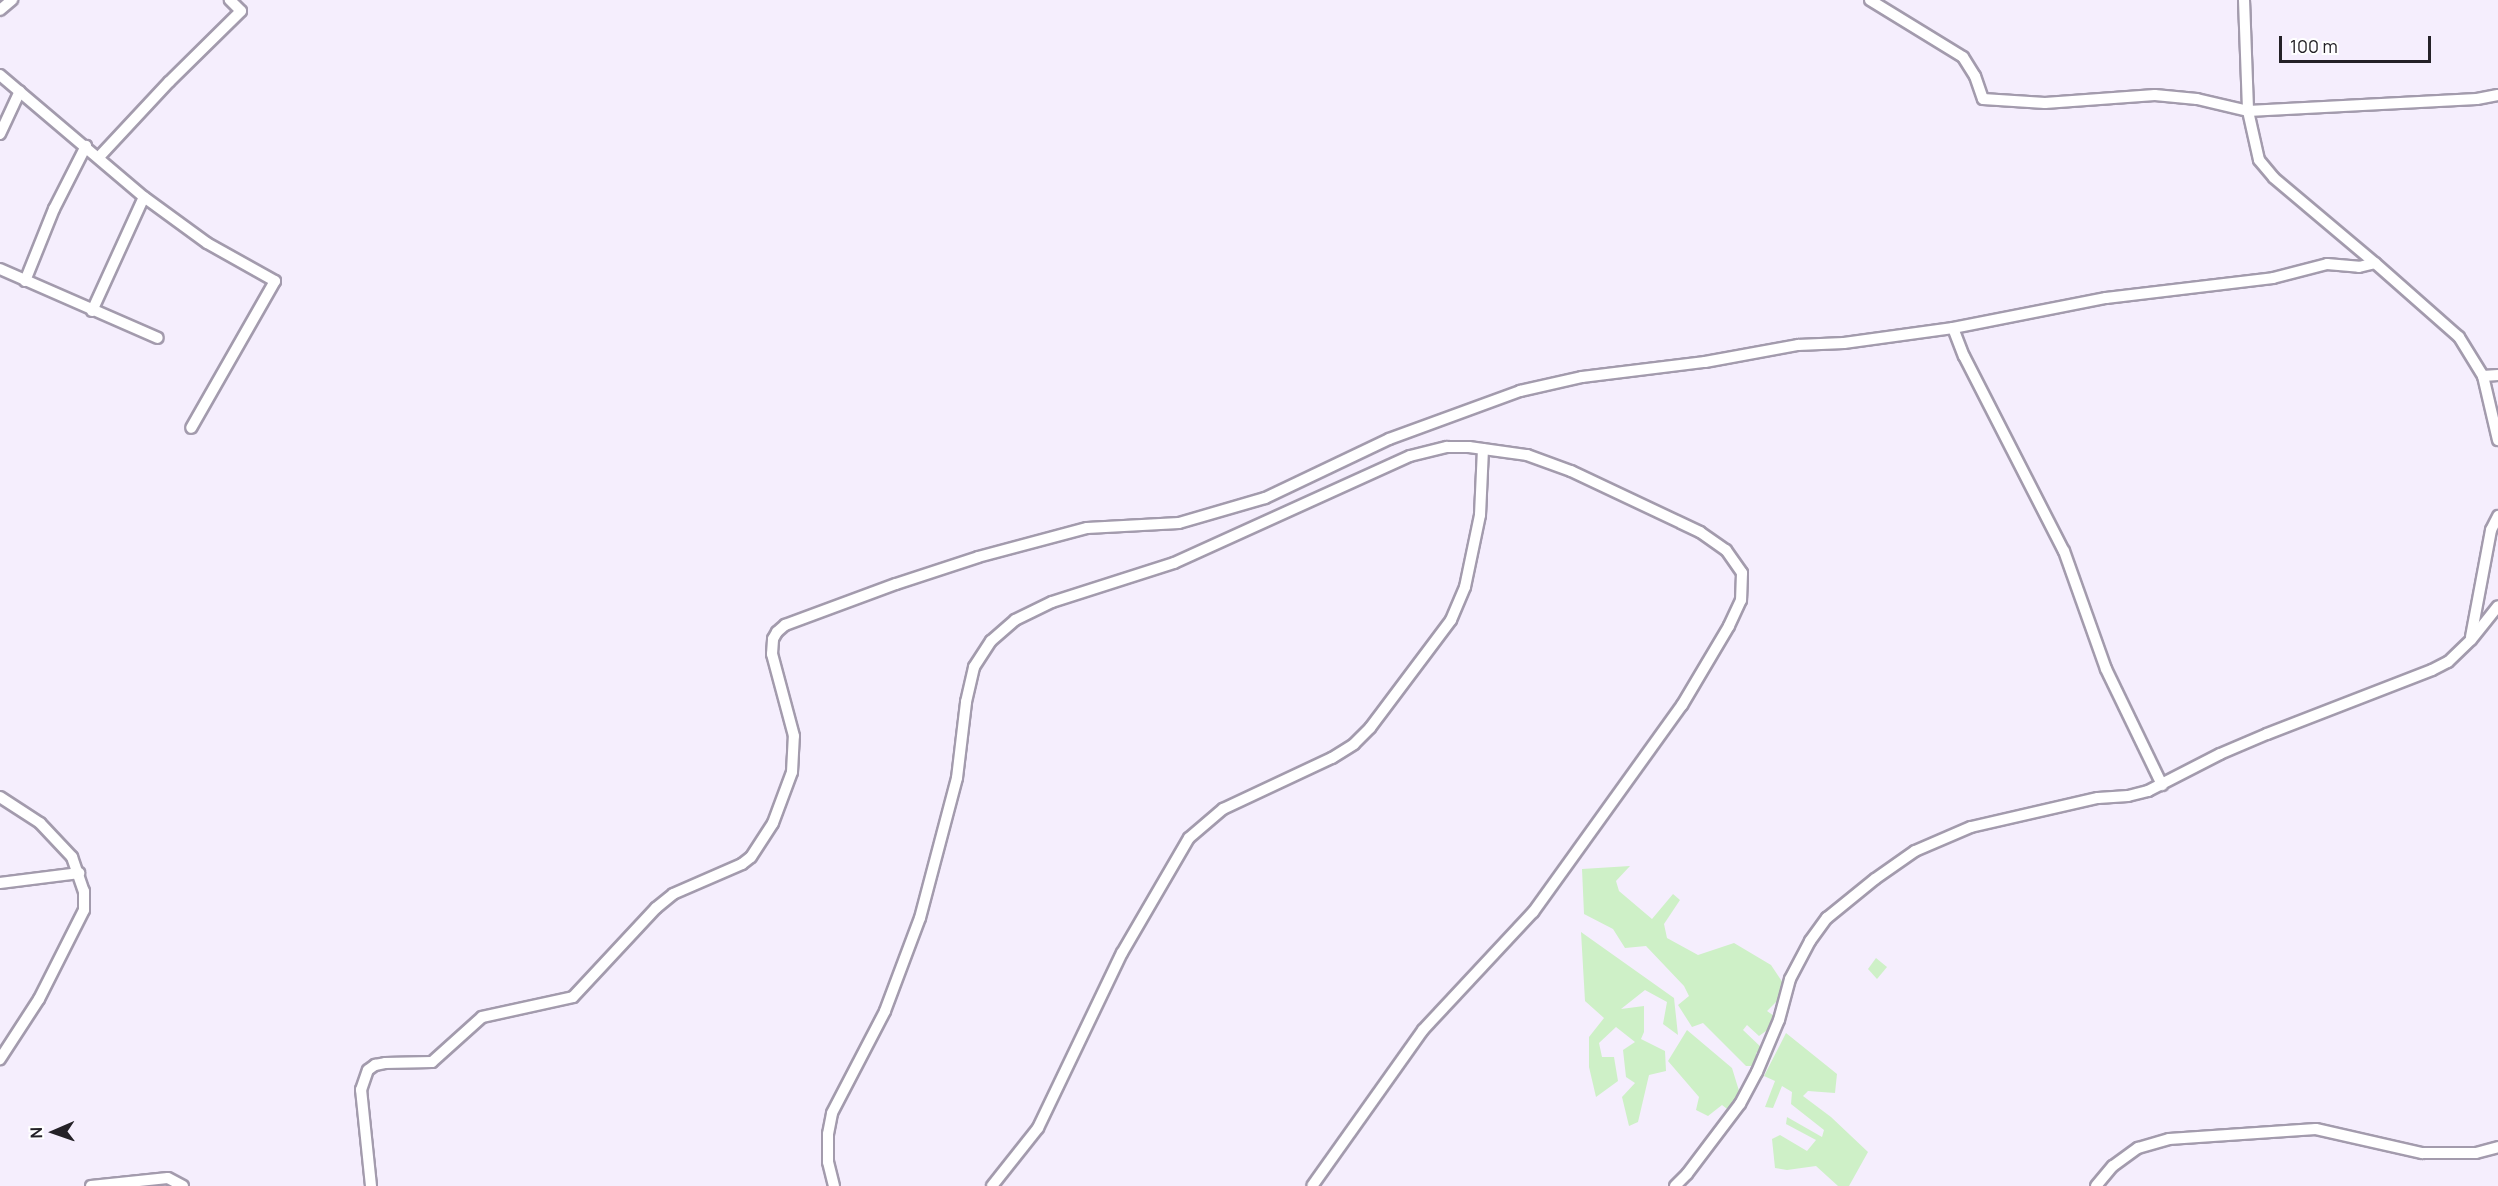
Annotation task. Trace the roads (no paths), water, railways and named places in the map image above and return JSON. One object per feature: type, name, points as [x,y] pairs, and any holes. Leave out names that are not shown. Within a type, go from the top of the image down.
[{"type":"street","points":[[0,10],[12,0]]},
{"type":"street","points":[[99,157],[169,82],[242,12],[230,0]]},
{"type":"street","points":[[1870,0],[1963,57],[1975,76],[1983,99],[2045,103],[2155,95],[2197,99],[2248,111],[2477,99],[2498,95]]},
{"type":"street","points":[[2244,0],[2248,111],[2259,160],[2270,174],[2459,337],[2483,376],[2498,440]]},
{"type":"street","points":[[0,75],[144,197],[207,243],[275,281],[191,428]]},
{"type":"street","points":[[0,134],[20,91]]},
{"type":"street","points":[[26,281],[54,209],[86,146]]},
{"type":"street","points":[[92,311],[144,197]]},
{"type":"street","points":[[371,1186],[361,1090],[368,1070],[375,1065],[386,1063],[432,1062],[482,1017],[573,997],[656,908],[673,894],[742,864],[758,850],[773,824],[792,772],[794,736],[772,654],[773,639],[785,625],[906,581],[1087,528],[1179,524],[1265,498],[1389,440],[1520,391],[1582,377],[1705,362],[1798,345],[1844,343],[1953,328],[2106,298],[2273,278],[2327,264],[2359,267],[2375,263]]},
{"type":"street","points":[[0,269],[158,338]]},
{"type":"street","points":[[1953,328],[1964,356],[2064,550],[2106,669],[2162,785]]},
{"type":"street","points":[[2483,376],[2498,375]]},
{"type":"street","points":[[834,1186],[828,1162],[828,1134],[832,1113],[885,1011],[920,918],[944,836],[957,778],[966,702],[974,667],[992,641],[1015,620],[1052,602],[1174,563],[1410,456],[1447,447],[1483,448],[1527,455],[1571,471],[1700,532],[1726,550],[1737,563],[1742,573],[1741,600],[1729,626],[1682,705],[1533,912],[1424,1030],[1312,1186]]},
{"type":"street","points":[[992,1186],[1038,1128],[1122,953],[1189,838],[1223,809],[1332,758],[1354,744],[1370,728],[1451,620],[1465,587],[1478,524],[1483,448]]},
{"type":"street","points":[[2471,640],[2492,530],[2498,516]]},
{"type":"street","points":[[1675,1186],[1688,1174],[1740,1104],[1763,1060],[1795,968],[1827,918],[1848,899],[1915,851],[1971,827],[2098,798],[2128,796],[2162,785],[2239,746],[2448,662],[2471,640],[2498,606]]},
{"type":"street","points":[[0,797],[40,823],[72,857],[84,891],[84,910],[39,999],[0,1059]]},
{"type":"street","points":[[0,884],[79,873]]},
{"type":"street","points":[[2096,1186],[2113,1166],[2138,1148],[2169,1138],[2316,1129],[2422,1153],[2476,1153],[2498,1147]]},
{"type":"street","points":[[91,1186],[168,1178],[183,1186]]}]
